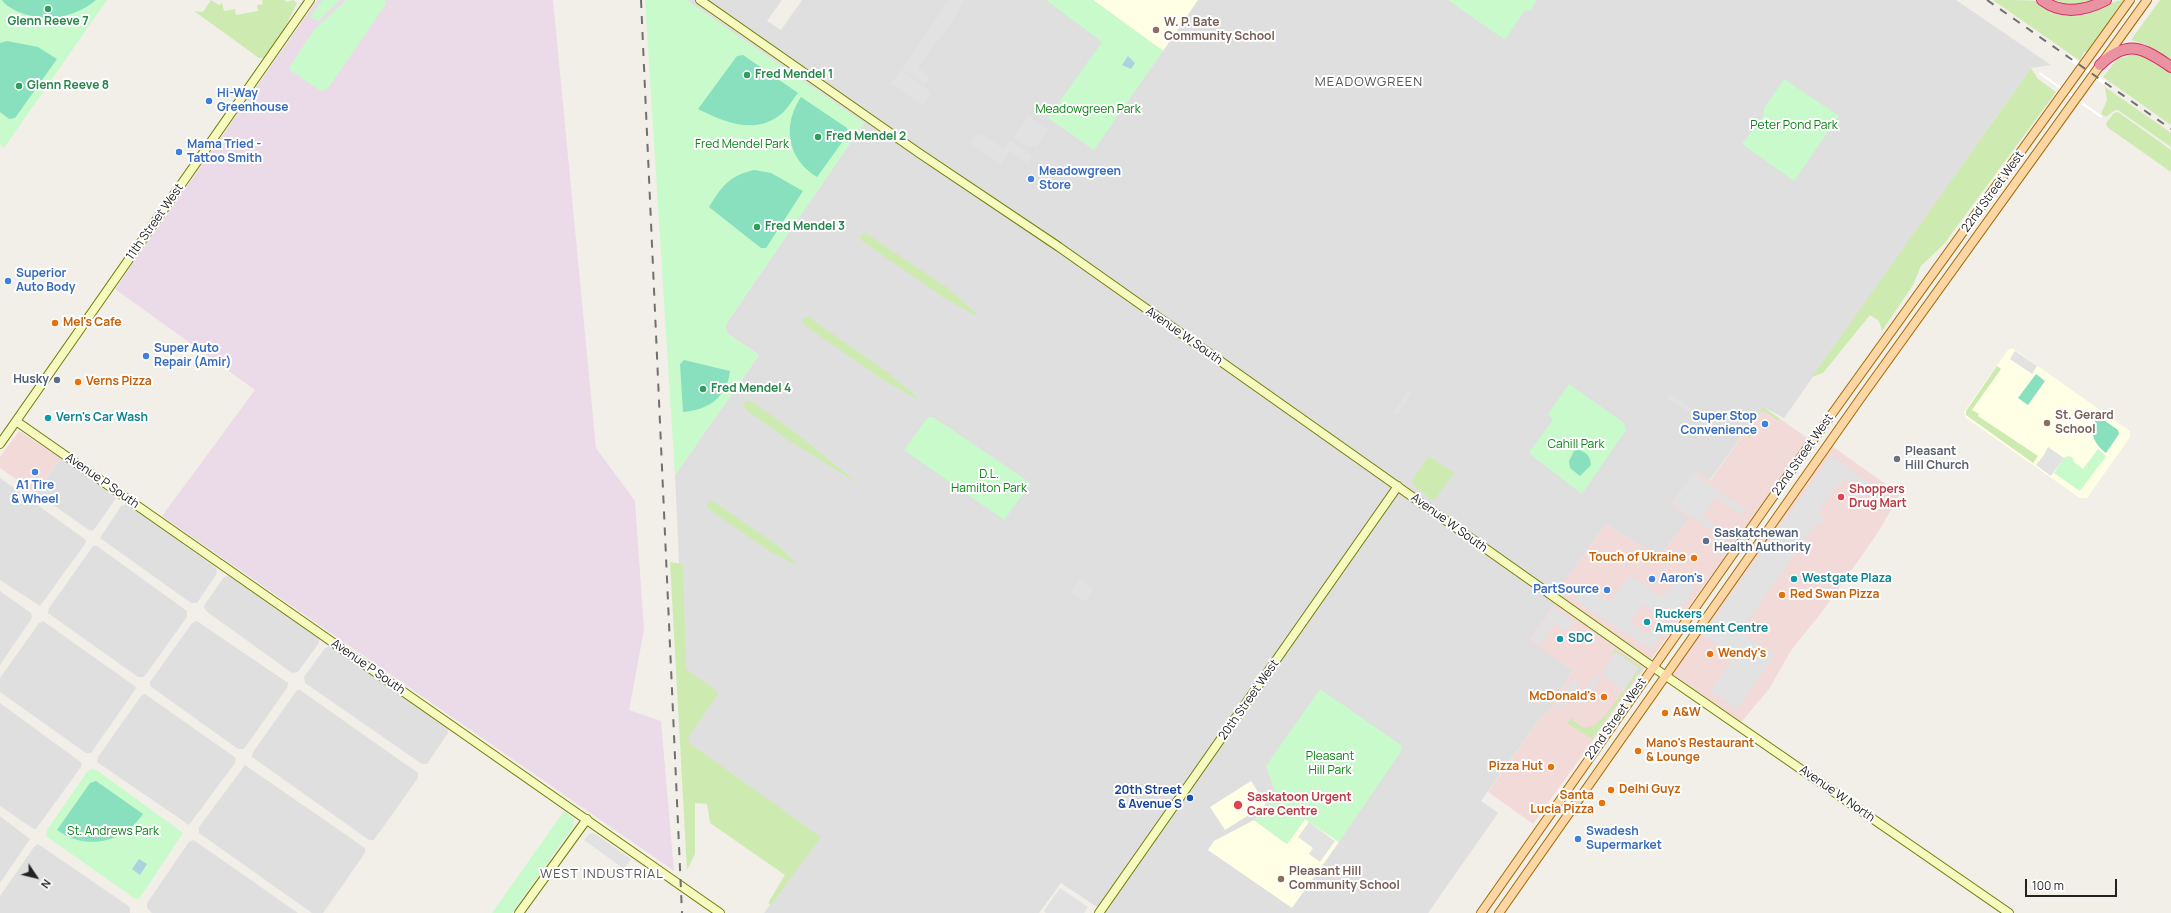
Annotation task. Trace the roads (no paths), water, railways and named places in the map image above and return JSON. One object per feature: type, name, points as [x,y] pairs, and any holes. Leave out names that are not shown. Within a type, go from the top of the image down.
[{"type":"highway","points":[[2042,0],[2051,5],[2069,10],[2090,7],[2106,0]]},
{"type":"highway","points":[[2100,65],[2117,51],[2126,48],[2136,48],[2155,56],[2171,67]]},
{"type":"main road","name":"11th Street West","points":[[0,444],[310,0]]},
{"type":"main road","name":"Avenue W South","points":[[700,0],[919,153],[1059,247],[1666,676]]},
{"type":"main road","name":"22nd Street West","points":[[1481,913],[1816,436],[2130,0]]},
{"type":"main road","name":"22nd Street West","points":[[1499,913],[1865,393],[2146,0]]},
{"type":"main road","name":"Avenue P South","points":[[16,421],[720,913]]},
{"type":"main road","name":"20th Street West","points":[[1100,913],[1398,486]]},
{"type":"main road","name":"Avenue W North","points":[[1666,676],[2009,913]]},
{"type":"main road","points":[[519,913],[587,819]]},
{"type":"water","points":[[1128,56],[1135,63],[1131,69],[1122,65]]},
{"type":"water","points":[[139,859],[147,864],[140,875],[132,869]]},
{"type":"railway","points":[[641,0],[682,913]]},
{"type":"railway","points":[[1987,0],[2171,129]]},
{"type":"place","name":"Glenn Reeve 7","points":[[48,9]]},
{"type":"place","name":"W. P. Bate Community School","points":[[1156,30]]},
{"type":"place","name":"Fred Mendel 1","points":[[747,75]]},
{"type":"place","name":"Glenn Reeve 8","points":[[19,86]]},
{"type":"place","name":"Hi-Way Greenhouse","points":[[209,101]]},
{"type":"place","name":"Fred Mendel 2","points":[[818,137]]},
{"type":"place","name":"Mama Tried - Tattoo Smith","points":[[179,152]]},
{"type":"place","name":"Meadowgreen Store","points":[[1031,179]]},
{"type":"place","name":"Fred Mendel 3","points":[[757,227]]},
{"type":"place","name":"Superior Auto Body","points":[[8,281]]},
{"type":"place","name":"Mel's Cafe","points":[[55,323]]},
{"type":"place","name":"Super Auto Repair (Amir)","points":[[146,356]]},
{"type":"place","name":"Husky","points":[[57,380]]},
{"type":"place","name":"Verns Pizza","points":[[78,382]]},
{"type":"place","name":"Fred Mendel 4","points":[[703,389]]},
{"type":"place","name":"Vern's Car Wash","points":[[48,418]]},
{"type":"place","name":"St. Gerard School","points":[[2047,423]]},
{"type":"place","name":"Super Stop Convenience","points":[[1765,424]]},
{"type":"place","name":"Pleasant Hill Church","points":[[1897,459]]},
{"type":"place","name":"A1 Tire & Wheel","points":[[35,472]]},
{"type":"place","name":"Shoppers Drug Mart","points":[[1841,497]]},
{"type":"place","name":"Saskatchewan Health Authority","points":[[1706,541]]},
{"type":"place","name":"Touch of Ukraine","points":[[1694,558]]},
{"type":"place","name":"Aaron's","points":[[1652,579]]},
{"type":"place","name":"Westgate Plaza","points":[[1794,579]]},
{"type":"place","name":"PartSource","points":[[1607,590]]},
{"type":"place","name":"Red Swan Pizza","points":[[1782,595]]},
{"type":"place","name":"Ruckers Amusement Centre","points":[[1647,622]]},
{"type":"place","name":"SDC","points":[[1560,639]]},
{"type":"place","name":"Wendy's","points":[[1710,654]]},
{"type":"place","name":"McDonald's","points":[[1604,697]]},
{"type":"place","name":"A&W","points":[[1665,713]]},
{"type":"place","name":"Mano's Restaurant & Lounge","points":[[1638,751]]},
{"type":"place","name":"Pizza Hut","points":[[1551,767]]},
{"type":"place","name":"Delhi Guyz","points":[[1611,790]]},
{"type":"place","name":"20th Street & Avenue S","points":[[1190,798]]},
{"type":"place","name":"Santa Lucia Pizza","points":[[1602,803]]},
{"type":"place","name":"Saskatoon Urgent Care Centre","points":[[1238,805]]},
{"type":"place","name":"Swadesh Supermarket","points":[[1578,839]]},
{"type":"place","name":"Pleasant Hill Community School","points":[[1281,879]]},
{"type":"district","name":"MEADOWGREEN","points":[[1369,82]]},
{"type":"district","name":"WEST INDUSTRIAL","points":[[602,874]]},
{"type":"park label","name":"Meadowgreen Park","points":[[1088,110]]},
{"type":"park label","name":"Peter Pond Park","points":[[1794,126]]},
{"type":"park label","name":"Fred Mendel Park","points":[[742,145]]},
{"type":"park label","name":"Cahill Park","points":[[1576,445]]},
{"type":"park label","name":"D.L. Hamilton Park","points":[[989,482]]},
{"type":"park label","name":"Pleasant Hill Park","points":[[1330,764]]},
{"type":"park label","name":"St. Andrews Park","points":[[113,832]]}]
